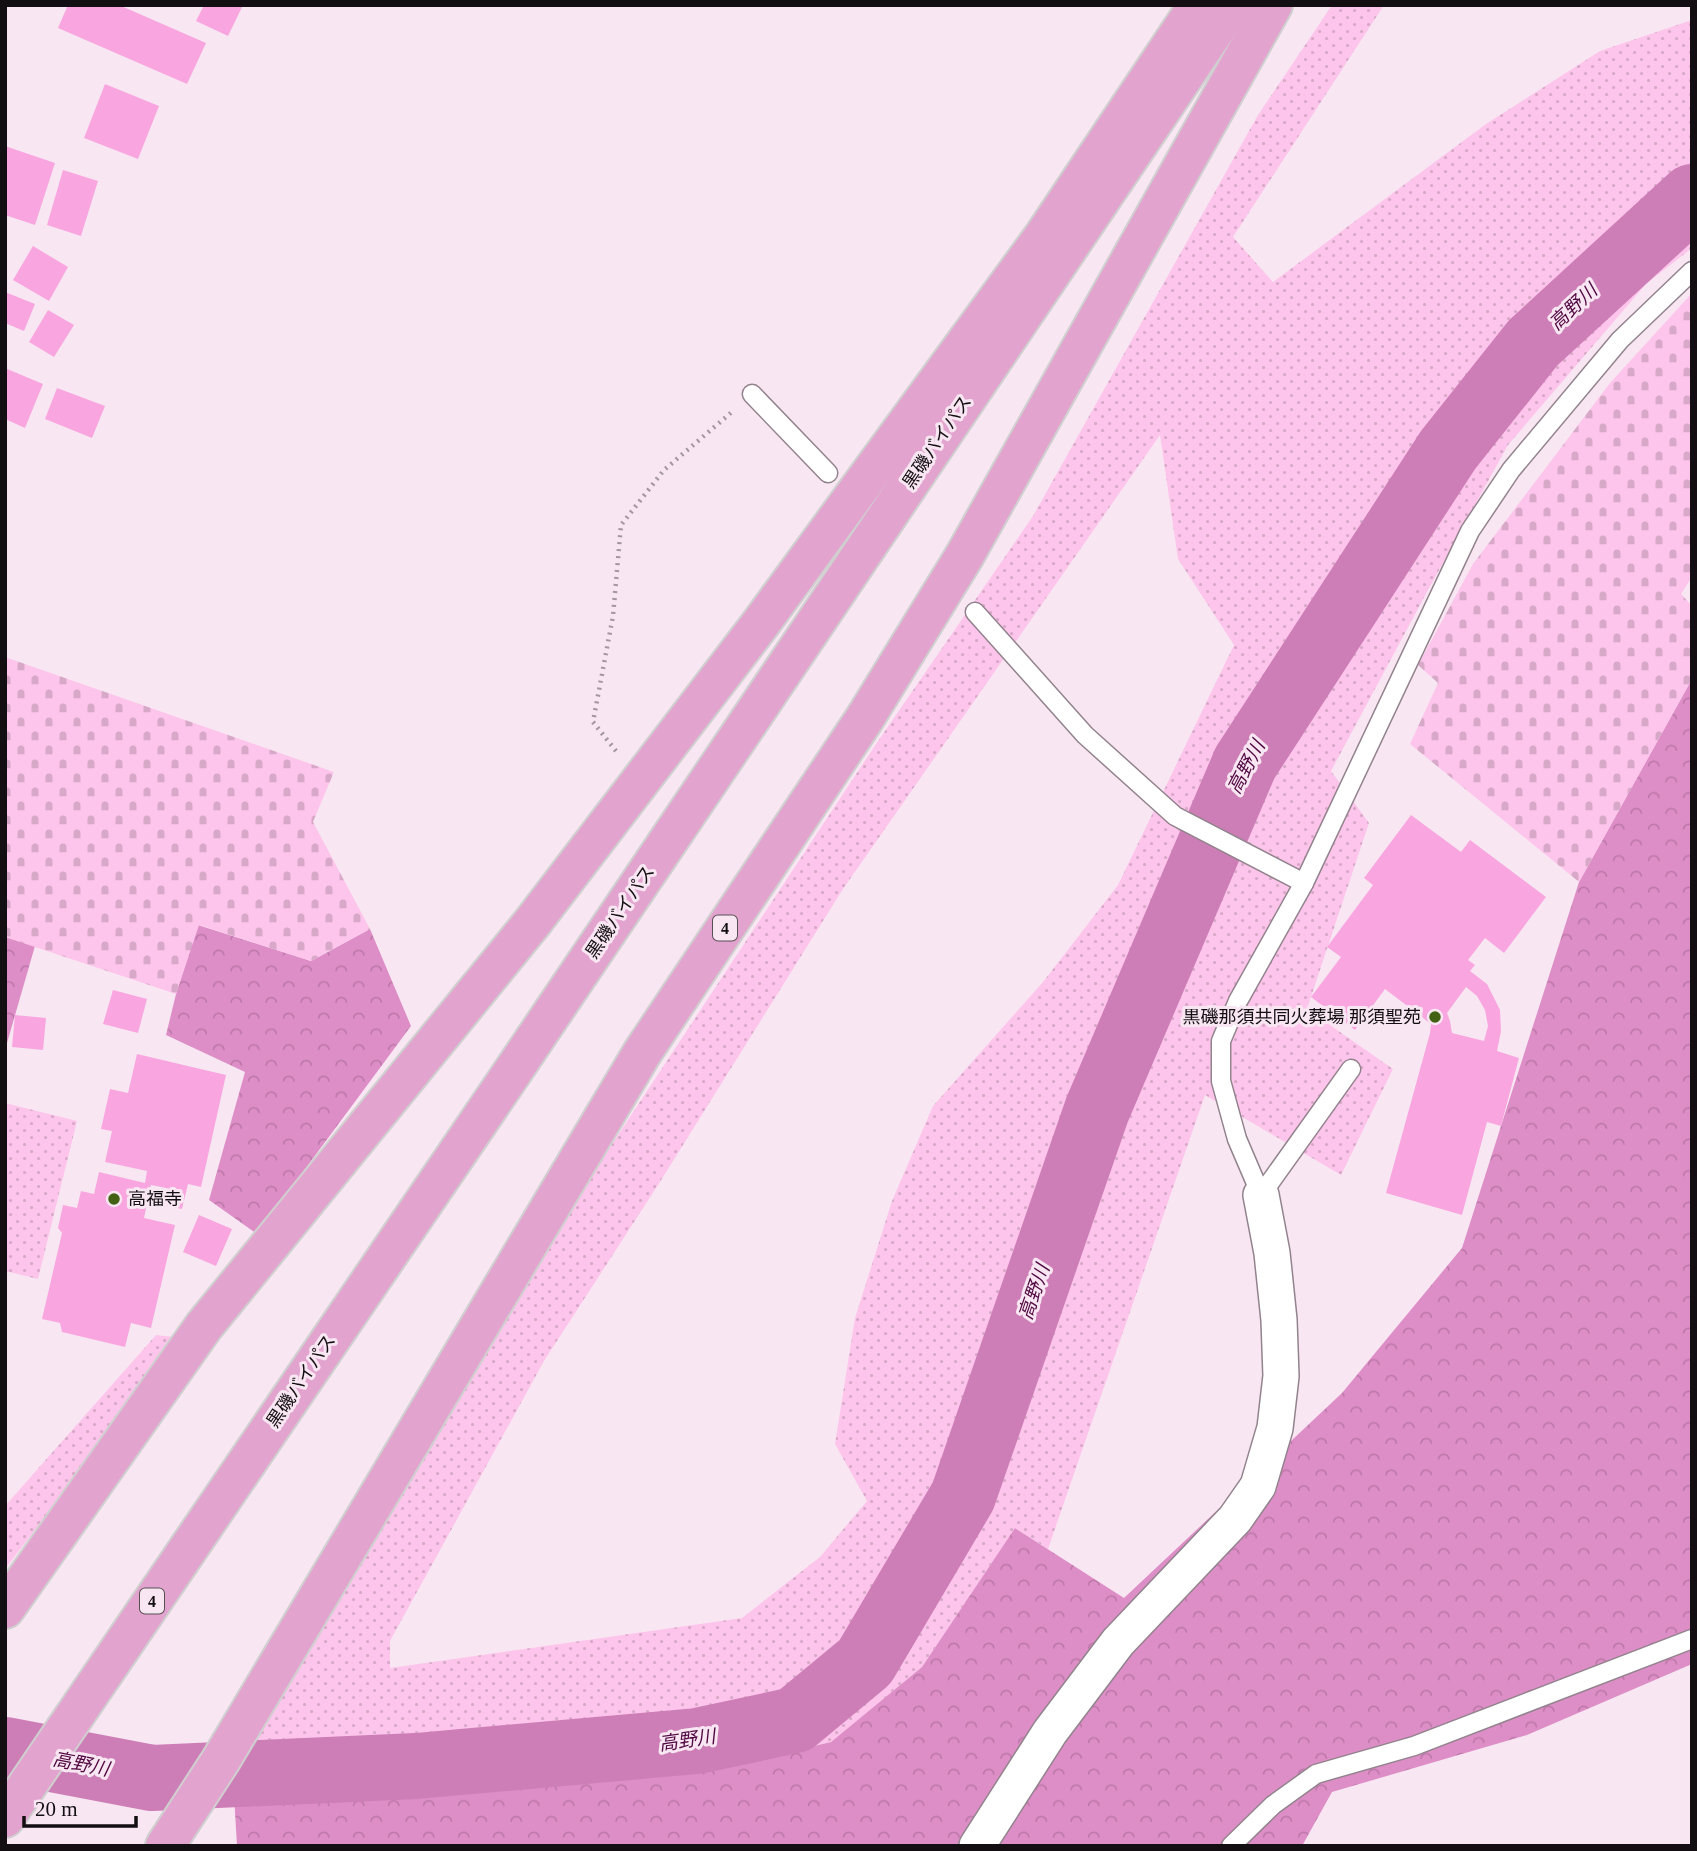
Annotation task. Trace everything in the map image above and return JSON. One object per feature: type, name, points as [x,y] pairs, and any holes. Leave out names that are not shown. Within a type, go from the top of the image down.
[{"type":"highway","points":[[5,1609],[204,1326],[532,923],[761,623],[1043,237],[1198,5]]},
{"type":"highway","name":"黒磯バイパス","points":[[5,1818],[507,1080],[1232,5]]},
{"type":"highway","name":"4","points":[[165,1846],[221,1760],[642,1053],[864,718],[965,555],[1273,5]]},
{"type":"street","points":[[977,1846],[1051,1732],[1118,1642],[1235,1519],[1258,1486],[1275,1428],[1281,1376],[1272,1253],[1261,1195]]},
{"type":"lane","points":[[1261,1195],[1237,1139],[1221,1081],[1222,1041],[1238,1001],[1304,883],[1470,531],[1511,470],[1620,340],[1692,271]]},
{"type":"lane","points":[[752,394],[828,473]]},
{"type":"lane","points":[[975,612],[1085,735],[1175,816],[1304,883]]},
{"type":"lane","points":[[1261,1195],[1351,1069]]},
{"type":"lane","points":[[1231,1846],[1273,1805],[1316,1774],[1414,1746],[1692,1639]]},
{"type":"path","points":[[641,780],[593,722],[613,615],[621,526],[664,470],[752,394]]},
{"type":"green space","points":[[1332,5],[1384,5],[1233,237],[1273,282],[1486,124],[1600,51],[1692,20],[1692,248],[1646,284],[1508,445],[1331,771],[1369,823],[1307,1009],[1393,1069],[1341,1175],[1205,1095],[1048,1549],[1015,1528],[922,1667],[831,1742],[746,1762],[234,1795],[252,1741],[556,1229],[876,744],[1033,516],[1258,115]],"holes":[[[1160,435],[1178,559],[1234,645],[1118,885],[1043,982],[933,1106],[892,1201],[855,1318],[835,1444],[867,1501],[820,1557],[742,1618],[390,1668],[390,1641],[544,1361],[658,1185],[843,889]]]},
{"type":"green space","points":[[1692,293],[1692,577],[1681,594],[1692,606],[1692,679],[1579,882],[1410,744],[1438,683],[1418,665],[1473,564],[1610,383]]},
{"type":"green space","points":[[5,657],[334,772],[313,822],[370,929],[311,961],[199,925],[176,994],[5,937]]},
{"type":"green space","points":[[1692,679],[1692,1664],[1527,1735],[1332,1792],[1302,1846],[237,1846],[234,1795],[746,1762],[831,1742],[922,1667],[1015,1528],[1124,1598],[1342,1393],[1462,1248],[1579,882]]},
{"type":"green space","points":[[198,925],[311,961],[370,929],[411,1026],[257,1234],[209,1200],[245,1072],[166,1035]]},
{"type":"green space","points":[[5,937],[35,946],[5,1050]]},
{"type":"green space","points":[[5,1103],[77,1121],[38,1279],[5,1271]]},
{"type":"green space","points":[[156,1335],[173,1337],[5,1569],[5,1506]]},
{"type":"building","points":[[68,5],[119,5],[206,43],[187,84],[58,28]]},
{"type":"building","points":[[204,5],[243,5],[228,36],[196,21]]},
{"type":"building","points":[[105,84],[159,106],[138,159],[84,138]]},
{"type":"building","points":[[5,146],[55,163],[35,225],[5,215]]},
{"type":"building","points":[[63,170],[98,181],[81,236],[47,225]]},
{"type":"building","points":[[33,246],[68,267],[49,301],[13,280]]},
{"type":"building","points":[[5,292],[35,304],[24,331],[5,323]]},
{"type":"building","points":[[48,310],[74,325],[54,357],[29,342]]},
{"type":"building","points":[[5,368],[43,384],[25,428],[5,419]]},
{"type":"building","points":[[57,388],[105,406],[92,438],[45,419]]},
{"type":"building","name":"黒磯那須共同火葬場 那須聖苑","points":[[1411,815],[1461,852],[1470,840],[1546,897],[1504,953],[1485,938],[1468,960],[1475,965],[1470,971],[1487,984],[1500,1010],[1501,1031],[1497,1051],[1519,1058],[1501,1126],[1487,1122],[1462,1215],[1386,1193],[1431,1024],[1385,989],[1355,1030],[1311,997],[1341,957],[1327,947],[1373,885],[1364,878]],"holes":[[[1466,987],[1477,996],[1485,1010],[1488,1026],[1484,1041],[1452,1033],[1447,1013]]]},
{"type":"building","points":[[113,990],[147,999],[138,1033],[103,1024]]},
{"type":"building","points":[[15,1015],[46,1018],[43,1050],[12,1047]]},
{"type":"building","name":"高福寺","points":[[137,1054],[226,1075],[201,1187],[188,1184],[182,1209],[167,1206],[171,1189],[151,1185],[144,1218],[175,1225],[151,1328],[131,1323],[125,1347],[62,1332],[60,1323],[42,1319],[62,1233],[58,1228],[63,1205],[77,1208],[81,1191],[94,1194],[99,1172],[145,1183],[147,1171],[105,1162],[112,1131],[101,1129],[110,1089],[128,1093]]},
{"type":"building","points":[[199,1215],[232,1229],[216,1266],[183,1252]]},
{"type":"waterway","name":"高野川","points":[[5,1750],[152,1778],[416,1766],[697,1741],[795,1720],[865,1662],[963,1496],[1097,1110],[1245,763],[1448,450],[1533,343],[1692,197]]},
{"type":"place","name":"黒磯那須共同火葬場 那須聖苑","points":[[1435,1017]]},
{"type":"place","name":"高福寺","points":[[114,1199]]}]
